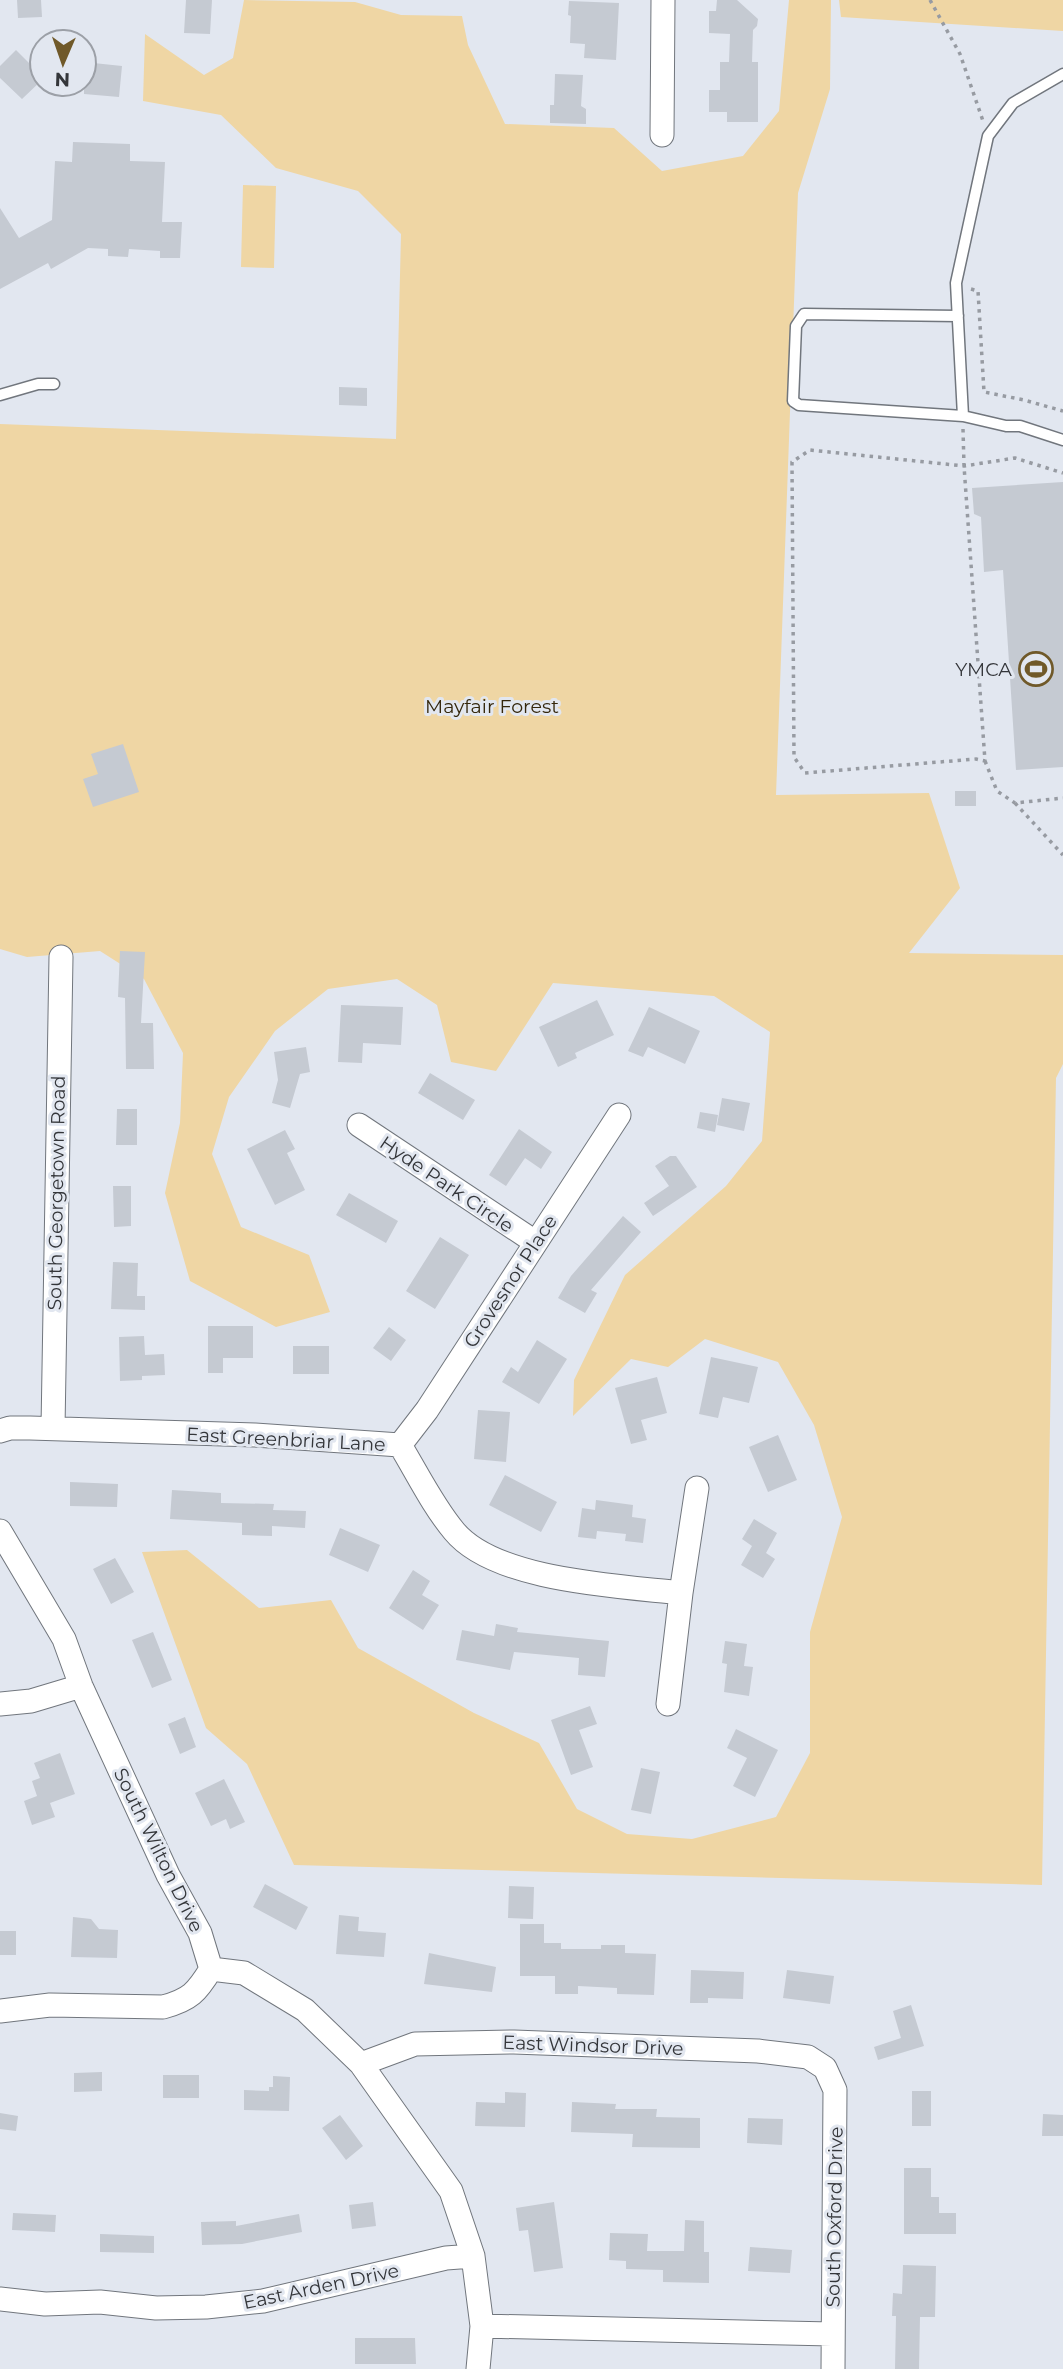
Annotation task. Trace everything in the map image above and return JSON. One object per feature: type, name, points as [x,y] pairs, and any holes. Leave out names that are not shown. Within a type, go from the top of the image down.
[{"type":"street","points":[[662,135],[663,0]]},
{"type":"street","name":"South Georgetown Road","points":[[53,1428],[61,957]]},
{"type":"street","name":"Grovesnor Place","points":[[400,1445],[427,1410],[619,1115]]},
{"type":"street","name":"Hyde Park Circle","points":[[359,1125],[535,1242]]},
{"type":"street","name":"East Greenbriar Lane","points":[[0,1431],[10,1428],[53,1428],[255,1435],[400,1445],[455,1533],[493,1561],[565,1580],[681,1593]]},
{"type":"street","points":[[668,1704],[697,1488]]},
{"type":"street","name":"South Wilton Drive","points":[[0,1531],[64,1639],[81,1686],[168,1875],[200,1933],[211,1969]]},
{"type":"street","points":[[0,1704],[32,1701],[81,1686]]},
{"type":"street","points":[[0,2011],[50,2005],[163,2007],[180,2003],[197,1991],[211,1969],[244,1973],[305,2010],[360,2064],[451,2191],[473,2256],[482,2326],[478,2369]]},
{"type":"street","name":"East Windsor Drive","points":[[360,2064],[415,2044],[514,2042],[758,2051],[807,2057],[825,2068]]},
{"type":"street","name":"South Oxford Drive","points":[[825,2068],[835,2090],[833,2369]]},
{"type":"street","name":"East Arden Drive","points":[[0,2299],[45,2304],[100,2302],[156,2308],[206,2307],[263,2301],[446,2258],[473,2256]]},
{"type":"street","points":[[482,2326],[832,2334]]},
{"type":"lane","points":[[963,416],[956,283],[988,136],[1013,103],[1063,74]]},
{"type":"lane","points":[[958,316],[804,314],[796,326],[793,401],[799,405],[963,416],[1006,426],[1020,426],[1063,440]]},
{"type":"lane","points":[[0,395],[38,384],[54,384]]},
{"type":"path","points":[[930,0],[960,54],[988,136]]},
{"type":"path","points":[[956,283],[978,291],[984,392],[1063,411]]},
{"type":"path","points":[[963,416],[964,466],[985,761],[997,791],[1015,803],[1063,855]]},
{"type":"path","points":[[985,761],[976,759],[805,773],[794,758],[792,462],[810,450],[964,466],[1015,458],[1063,473]]},
{"type":"path","points":[[1015,803],[1063,798]]},
{"type":"green space","name":"Mayfair Forest","points":[[244,0],[355,2],[401,15],[462,16],[468,45],[505,124],[614,128],[662,171],[743,156],[779,111],[789,0],[831,0],[830,89],[798,193],[776,795],[929,793],[960,888],[909,953],[1063,955],[1063,1064],[1056,1078],[1042,1885],[294,1865],[247,1764],[206,1728],[142,1552],[187,1550],[259,1608],[331,1600],[358,1648],[474,1713],[539,1743],[577,1809],[627,1834],[692,1839],[776,1817],[810,1753],[810,1632],[842,1517],[814,1425],[778,1362],[705,1339],[668,1367],[631,1359],[573,1416],[574,1380],[625,1275],[726,1186],[762,1141],[770,1032],[714,996],[553,983],[496,1071],[451,1062],[437,1005],[397,979],[328,989],[275,1031],[229,1097],[212,1154],[241,1227],[309,1255],[330,1312],[276,1327],[190,1281],[165,1193],[180,1123],[183,1053],[144,979],[100,951],[27,957],[0,949],[0,424],[396,439],[401,234],[358,191],[276,168],[221,115],[143,101],[145,34],[204,75],[233,58]]},
{"type":"green space","points":[[839,0],[1063,0],[1063,31],[841,17]]},
{"type":"green space","points":[[243,185],[276,186],[274,268],[241,267]]},
{"type":"building","points":[[17,0],[41,0],[42,17],[18,18]]},
{"type":"building","points":[[186,0],[212,0],[210,34],[184,33]]},
{"type":"building","points":[[717,0],[737,0],[758,19],[753,30],[752,62],[758,62],[758,122],[727,122],[727,112],[709,112],[709,90],[720,90],[720,62],[729,62],[730,34],[709,33],[709,11],[716,11]]},
{"type":"building","points":[[569,1],[619,3],[616,60],[584,58],[585,44],[570,43]]},
{"type":"building","points":[[16,50],[28,62],[28,93],[22,99],[0,78],[0,66]]},
{"type":"building","points":[[98,63],[122,66],[119,97],[98,95]]},
{"type":"building","points":[[555,74],[583,75],[581,106],[586,109],[586,124],[550,123],[550,105],[554,105]]},
{"type":"building","points":[[73,142],[130,144],[130,161],[165,162],[162,222],[182,222],[180,258],[160,258],[160,251],[129,249],[128,257],[108,256],[108,249],[88,248],[51,269],[48,263],[0,289],[0,208],[19,238],[52,220],[55,161],[72,162]]},
{"type":"building","points":[[339,387],[367,388],[367,406],[339,405]]},
{"type":"building","name":"YMCA","points":[[1063,482],[1063,767],[1016,770],[1003,570],[984,572],[981,517],[974,514],[972,488]]},
{"type":"building","points":[[123,744],[139,792],[93,807],[83,779],[98,774],[91,754]]},
{"type":"building","points":[[955,791],[976,791],[976,806],[955,806]]},
{"type":"building","points":[[120,951],[145,952],[141,1023],[153,1023],[154,1069],[126,1069],[125,998],[118,997]]},
{"type":"building","points":[[597,1000],[614,1035],[575,1053],[577,1058],[558,1067],[539,1027]]},
{"type":"building","points":[[341,1005],[403,1007],[401,1045],[363,1043],[362,1063],[338,1062]]},
{"type":"building","points":[[649,1007],[700,1031],[685,1064],[648,1047],[643,1057],[628,1051]]},
{"type":"building","points":[[306,1047],[310,1072],[300,1074],[290,1108],[272,1103],[278,1080],[274,1052]]},
{"type":"building","points":[[430,1073],[475,1100],[463,1120],[418,1093]]},
{"type":"building","points":[[722,1098],[750,1103],[744,1131],[717,1125]]},
{"type":"building","points":[[117,1109],[137,1109],[137,1145],[116,1145]]},
{"type":"building","points":[[700,1112],[718,1115],[715,1132],[697,1128]]},
{"type":"building","points":[[519,1129],[552,1152],[541,1169],[525,1158],[506,1186],[489,1175]]},
{"type":"building","points":[[285,1130],[295,1149],[287,1153],[305,1190],[275,1205],[247,1149]]},
{"type":"building","points":[[670,1156],[676,1156],[697,1187],[653,1216],[644,1203],[669,1186],[655,1166]]},
{"type":"building","points":[[113,1186],[131,1186],[131,1226],[114,1227]]},
{"type":"building","points":[[349,1193],[398,1221],[386,1243],[336,1215]]},
{"type":"building","points":[[623,1216],[641,1232],[591,1290],[597,1293],[585,1313],[558,1298],[571,1276]]},
{"type":"building","points":[[440,1237],[469,1255],[435,1309],[406,1291]]},
{"type":"building","points":[[113,1262],[138,1263],[137,1296],[145,1296],[145,1310],[111,1309]]},
{"type":"building","points":[[208,1326],[253,1326],[253,1358],[223,1358],[223,1373],[208,1373]]},
{"type":"building","points":[[389,1327],[406,1340],[391,1361],[373,1348]]},
{"type":"building","points":[[144,1336],[145,1355],[164,1354],[165,1375],[120,1381],[119,1337]]},
{"type":"building","points":[[537,1340],[567,1359],[539,1404],[502,1382],[511,1367],[518,1372]]},
{"type":"building","points":[[293,1346],[329,1346],[329,1374],[293,1374]]},
{"type":"building","points":[[711,1357],[758,1367],[749,1403],[723,1397],[718,1418],[699,1414]]},
{"type":"building","points":[[657,1377],[667,1413],[641,1420],[647,1440],[631,1444],[615,1388]]},
{"type":"building","points":[[478,1410],[510,1412],[506,1462],[474,1459]]},
{"type":"building","points":[[778,1435],[797,1480],[768,1492],[749,1447]]},
{"type":"building","points":[[505,1475],[557,1502],[541,1532],[489,1505]]},
{"type":"building","points":[[70,1482],[118,1484],[117,1507],[70,1506]]},
{"type":"building","points":[[172,1490],[221,1493],[221,1503],[274,1504],[273,1510],[306,1511],[305,1528],[272,1526],[272,1536],[242,1535],[242,1523],[170,1519]]},
{"type":"building","points":[[596,1500],[633,1505],[632,1517],[646,1519],[643,1543],[625,1541],[626,1534],[597,1531],[596,1539],[578,1537],[582,1508],[595,1510]]},
{"type":"building","points":[[754,1519],[777,1533],[766,1553],[775,1559],[763,1578],[741,1565],[752,1546],[742,1539]]},
{"type":"building","points":[[340,1528],[380,1545],[368,1572],[329,1555]]},
{"type":"building","points":[[115,1558],[134,1592],[111,1604],[93,1569]]},
{"type":"building","points":[[413,1570],[430,1581],[422,1595],[439,1605],[423,1630],[389,1608]]},
{"type":"building","points":[[496,1624],[518,1628],[517,1632],[609,1641],[605,1677],[578,1675],[579,1658],[514,1652],[510,1670],[456,1660],[462,1630],[494,1636]]},
{"type":"building","points":[[153,1632],[172,1680],[152,1688],[132,1640]]},
{"type":"building","points":[[725,1641],[747,1644],[744,1666],[753,1667],[749,1696],[724,1692],[727,1664],[722,1663]]},
{"type":"building","points":[[590,1706],[597,1724],[579,1730],[593,1767],[571,1775],[551,1720]]},
{"type":"building","points":[[185,1717],[196,1747],[180,1754],[168,1724]]},
{"type":"building","points":[[736,1729],[778,1750],[755,1797],[733,1786],[747,1758],[727,1748]]},
{"type":"building","points":[[60,1753],[75,1794],[50,1803],[55,1817],[32,1825],[24,1801],[37,1796],[32,1781],[40,1778],[34,1763]]},
{"type":"building","points":[[641,1768],[660,1772],[651,1814],[631,1810]]},
{"type":"building","points":[[224,1779],[245,1822],[230,1829],[226,1819],[211,1826],[195,1793]]},
{"type":"building","points":[[265,1884],[308,1907],[296,1930],[253,1907]]},
{"type":"building","points":[[509,1886],[534,1887],[533,1919],[508,1918]]},
{"type":"building","points":[[339,1915],[359,1917],[358,1931],[386,1933],[384,1957],[336,1954]]},
{"type":"building","points":[[73,1917],[91,1919],[99,1929],[118,1930],[117,1958],[71,1957]]},
{"type":"building","points":[[520,1924],[544,1924],[544,1943],[561,1943],[561,1949],[601,1949],[601,1945],[625,1945],[625,1953],[656,1954],[654,1995],[617,1994],[617,1988],[578,1986],[578,1994],[555,1994],[555,1976],[520,1976]]},
{"type":"building","points":[[0,1931],[16,1931],[16,1955],[0,1955]]},
{"type":"building","points":[[429,1953],[496,1967],[492,1992],[424,1984]]},
{"type":"building","points":[[691,1970],[744,1972],[743,1999],[708,1998],[708,2003],[690,2003]]},
{"type":"building","points":[[787,1970],[834,1976],[830,2004],[783,1998]]},
{"type":"building","points":[[911,2005],[924,2046],[878,2060],[874,2047],[901,2038],[893,2011]]},
{"type":"building","points":[[102,2072],[102,2091],[74,2092],[74,2073]]},
{"type":"building","points":[[163,2075],[199,2075],[199,2098],[163,2098]]},
{"type":"building","points":[[273,2076],[290,2077],[289,2111],[244,2110],[244,2090],[269,2091],[269,2087],[273,2087]]},
{"type":"building","points":[[912,2091],[931,2091],[931,2126],[912,2126]]},
{"type":"building","points":[[505,2092],[526,2093],[525,2127],[475,2126],[476,2102],[505,2103]]},
{"type":"building","points":[[572,2102],[616,2104],[615,2109],[657,2109],[656,2117],[700,2118],[700,2148],[632,2147],[633,2134],[571,2132]]},
{"type":"building","points":[[0,2113],[18,2116],[16,2131],[0,2129]]},
{"type":"building","points":[[1043,2114],[1063,2115],[1063,2136],[1042,2136]]},
{"type":"building","points":[[340,2115],[363,2146],[346,2160],[322,2128]]},
{"type":"building","points":[[748,2118],[783,2119],[782,2145],[747,2143]]},
{"type":"building","points":[[904,2168],[931,2168],[931,2197],[939,2197],[939,2213],[956,2213],[956,2234],[904,2234]]},
{"type":"building","points":[[373,2202],[376,2226],[352,2229],[349,2205]]},
{"type":"building","points":[[554,2202],[563,2268],[534,2272],[528,2230],[519,2231],[516,2208]]},
{"type":"building","points":[[13,2213],[56,2215],[55,2232],[12,2230]]},
{"type":"building","points":[[299,2214],[302,2232],[242,2244],[202,2245],[201,2222],[236,2221],[236,2226]]},
{"type":"building","points":[[685,2220],[704,2221],[704,2252],[709,2252],[709,2283],[663,2282],[663,2270],[626,2269],[626,2261],[609,2260],[610,2233],[648,2234],[647,2251],[684,2251]]},
{"type":"building","points":[[100,2234],[154,2236],[154,2253],[100,2252]]},
{"type":"building","points":[[750,2247],[792,2250],[790,2273],[748,2271]]},
{"type":"building","points":[[903,2265],[936,2266],[935,2317],[920,2317],[919,2369],[895,2369],[896,2316],[892,2316],[893,2293],[902,2294]]},
{"type":"building","points":[[355,2338],[415,2338],[416,2364],[355,2364]]},
{"type":"place","name":"YMCA","points":[[1036,669]]}]
